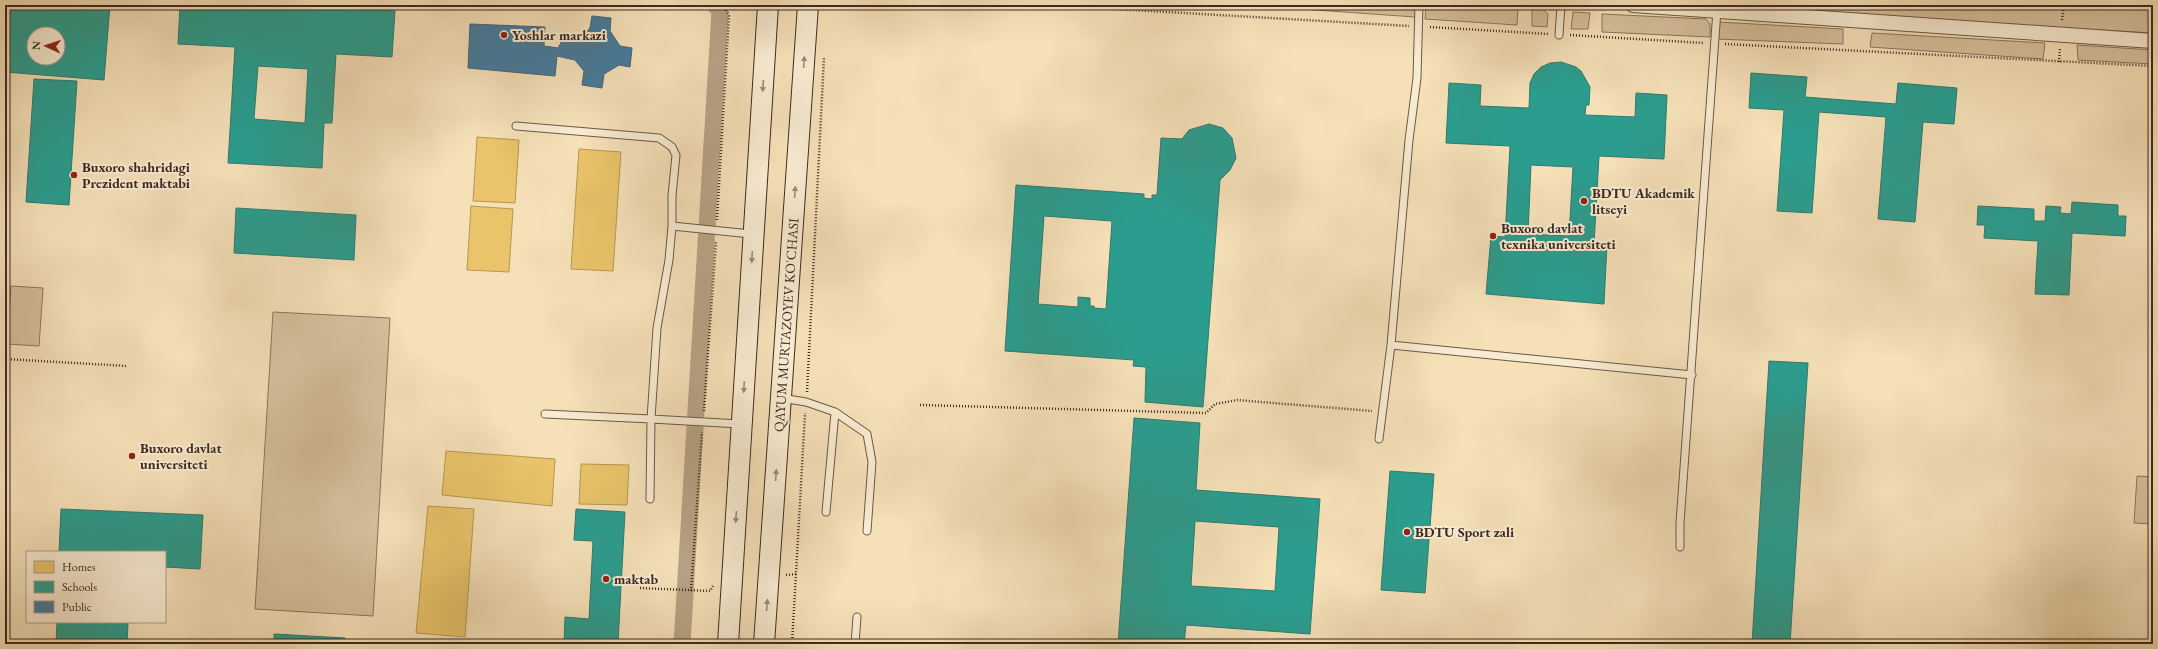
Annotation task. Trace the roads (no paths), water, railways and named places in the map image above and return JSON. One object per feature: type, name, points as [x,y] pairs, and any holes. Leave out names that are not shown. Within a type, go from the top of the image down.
[{"type":"street","points":[[728,644],[768,5]]},
{"type":"street","name":"QAYUM MURTAZOYEV KO'CHASI","points":[[764,644],[808,5]]},
{"type":"street","points":[[1633,5],[2153,41]]},
{"type":"lane","points":[[1379,439],[1391,345],[1408,140],[1417,78],[1419,5]]},
{"type":"lane","points":[[1559,34],[1561,5]]},
{"type":"lane","points":[[1680,547],[1680,523],[1716,44],[1717,10]]},
{"type":"lane","points":[[516,126],[658,138],[672,147],[676,155],[672,196],[672,226],[669,260],[657,328],[651,419],[650,499]]},
{"type":"lane","points":[[672,226],[754,234]]},
{"type":"lane","points":[[1391,345],[1692,375]]},
{"type":"lane","points":[[781,398],[806,402],[835,412],[867,434],[872,462],[867,531]]},
{"type":"lane","points":[[826,512],[835,412]]},
{"type":"lane","points":[[545,414],[742,424]]},
{"type":"lane","points":[[855,644],[857,617]]},
{"type":"waterway","points":[[682,644],[720,11],[715,5]]},
{"type":"place","name":"Yoshlar markazi","points":[[504,35]]},
{"type":"place","name":"Buxoro shahridagi Prezident maktabi","points":[[74,175]]},
{"type":"place","name":"BDTU Akademik litseyi","points":[[1584,201]]},
{"type":"place","name":"Buxoro davlat texnika universiteti","points":[[1493,236]]},
{"type":"place","name":"Buxoro davlat universiteti","points":[[132,456]]},
{"type":"place","name":"BDTU Sport zali","points":[[1407,532]]},
{"type":"place","name":"maktab","points":[[606,579]]}]
